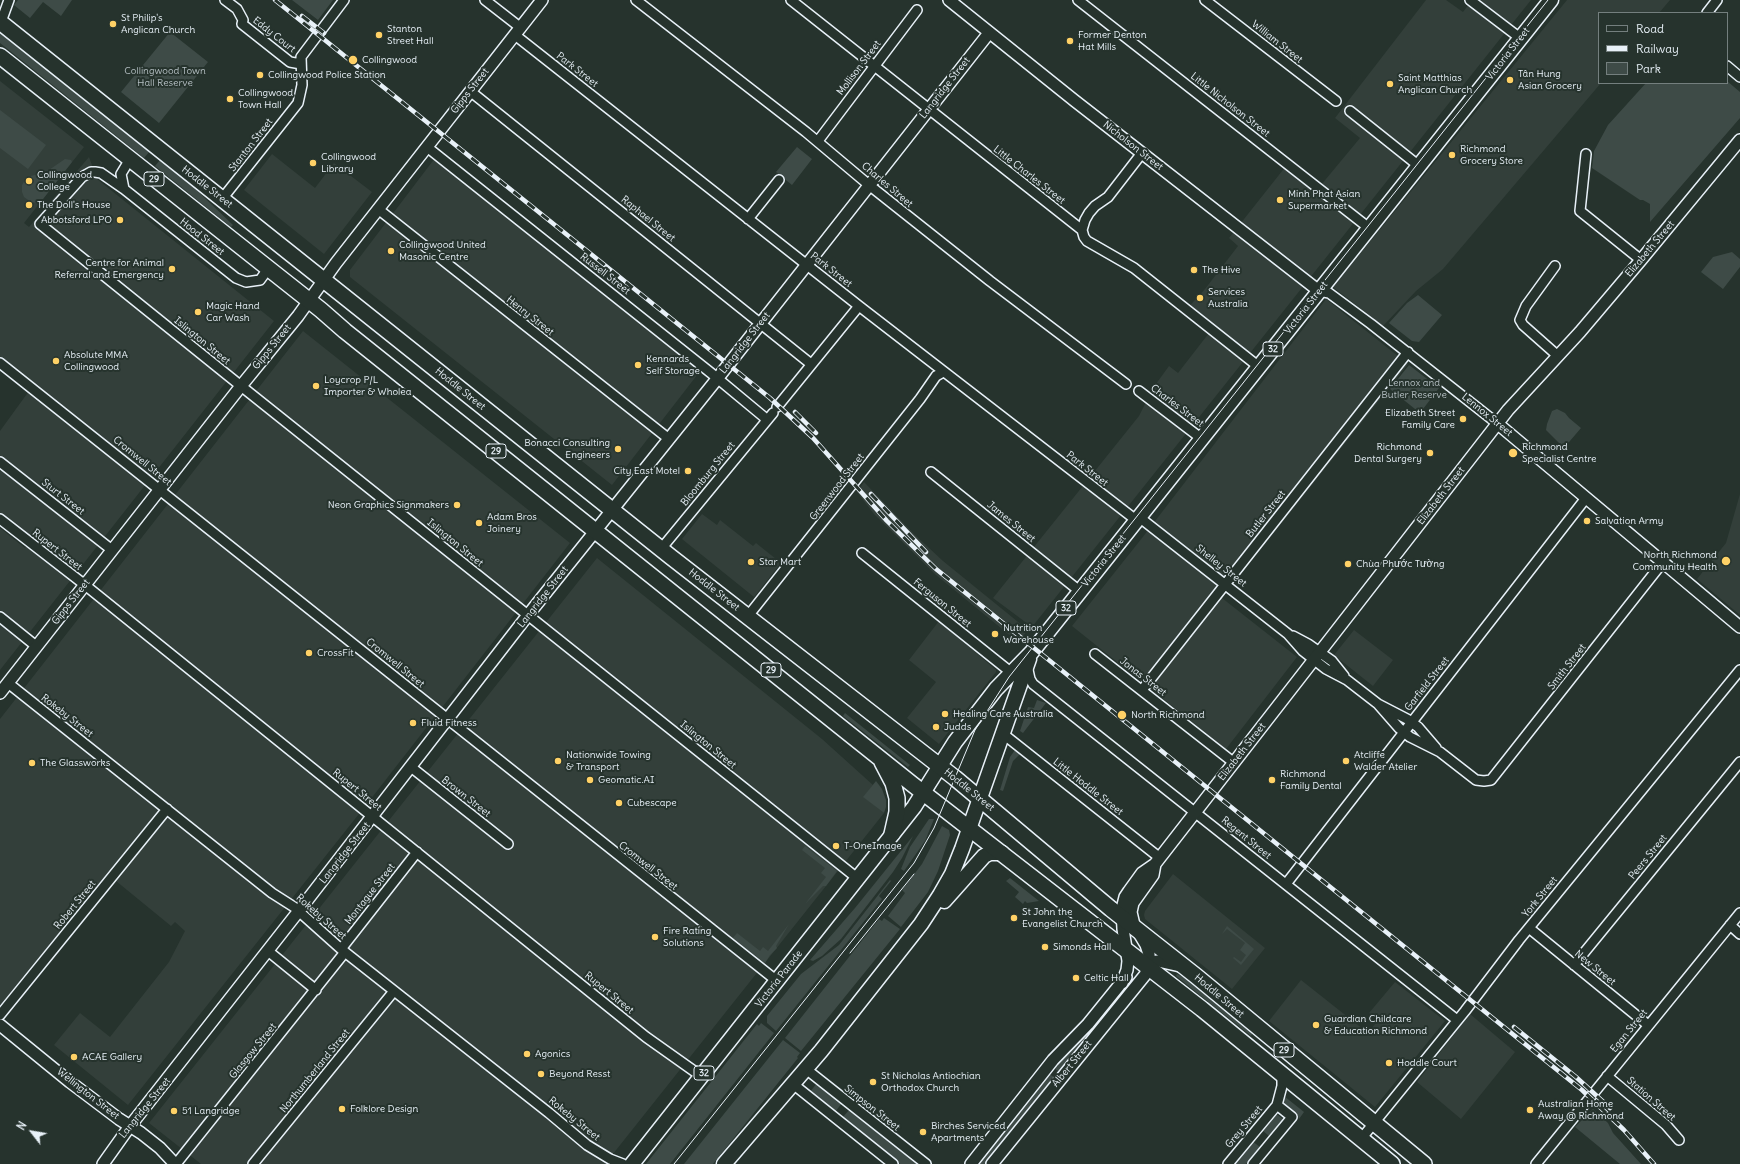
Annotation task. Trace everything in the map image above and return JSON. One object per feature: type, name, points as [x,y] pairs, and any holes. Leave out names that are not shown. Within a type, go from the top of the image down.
[{"type":"highway","name":"Hoddle Street","points":[[0,22],[661,549],[939,766],[1424,1164]]},
{"type":"highway","name":"Hoddle Street","points":[[0,56],[969,828],[1127,950],[1147,963],[1392,1164]]},
{"type":"highway","points":[[875,753],[889,774],[897,798],[898,812],[892,834]]},
{"type":"main road","name":"Victoria Street","points":[[924,792],[955,742],[996,689],[1031,653],[1551,0]]},
{"type":"main road","name":"32","points":[[1227,406],[1263,349],[1296,308],[1319,291],[1333,284],[1376,231],[1404,185]]},
{"type":"main road","name":"32","points":[[996,689],[1008,670],[1064,600],[1098,568]]},
{"type":"main road","name":"32","points":[[1020,685],[1028,670],[1080,604],[1098,568]]},
{"type":"main road","name":"Victoria Street","points":[[969,828],[1031,653]]},
{"type":"main road","name":"Victoria Parade","points":[[632,1164],[924,792]]},
{"type":"main road","name":"32","points":[[724,1164],[769,1110],[806,1069],[921,924],[949,881],[969,828]]},
{"type":"main road","points":[[921,924],[984,856],[992,852],[1002,853]]},
{"type":"street","points":[[0,22],[9,0]]},
{"type":"street","name":"Eddy Court","points":[[225,0],[237,9],[243,20],[242,24],[290,62],[301,64]]},
{"type":"street","name":"Stanton Street","points":[[222,199],[298,103],[302,86],[301,57],[344,0]]},
{"type":"street","name":"Park Street","points":[[485,0],[518,31],[806,265],[943,372],[1138,518]]},
{"type":"street","name":"Gipps Street","points":[[0,694],[36,646],[309,301],[378,209],[542,0]]},
{"type":"street","name":"Charles Street","points":[[636,0],[818,141],[869,185],[990,281],[1126,384]]},
{"type":"street","name":"Little Charles Street","points":[[791,0],[1082,230],[1087,242],[1134,268],[1254,363]]},
{"type":"street","name":"Nicholson Street","points":[[949,0],[989,33],[1319,291]]},
{"type":"street","name":"Little Nicholson Street","points":[[1078,0],[1369,228]]},
{"type":"street","name":"William Street","points":[[1205,0],[1336,101]]},
{"type":"street","points":[[1470,0],[1520,38]]},
{"type":"street","points":[[1707,12],[1717,0]]},
{"type":"street","name":"Mollison Street","points":[[818,141],[917,10]]},
{"type":"street","name":"Langridge Street","points":[[103,1164],[130,1126],[268,951],[528,615],[761,323],[989,33]]},
{"type":"street","points":[[1728,67],[1740,77]]},
{"type":"street","name":"Raphael Street","points":[[470,91],[811,364]]},
{"type":"street","points":[[1350,111],[1419,166]]},
{"type":"street","name":"Elizabeth Street","points":[[1136,928],[1131,917],[1132,906],[1151,879],[1158,861],[1195,811],[1508,410],[1558,356],[1642,260],[1740,140]]},
{"type":"street","name":"Russell Street","points":[[427,147],[717,378],[764,417],[766,421]]},
{"type":"street","points":[[1082,230],[1089,213],[1095,206],[1108,197],[1142,153]]},
{"type":"street","points":[[1586,154],[1580,211],[1642,260]]},
{"type":"street","points":[[124,189],[122,174],[130,159]]},
{"type":"street","name":"Hood Street","points":[[40,224],[82,177],[91,172],[101,173],[124,189],[236,278],[246,282],[260,280],[268,269]]},
{"type":"street","points":[[748,218],[779,180]]},
{"type":"street","name":"Henry Street","points":[[378,209],[669,439]]},
{"type":"street","name":"Islington Street","points":[[40,224],[857,878]]},
{"type":"street","points":[[1555,266],[1526,306],[1520,320],[1523,325],[1558,356]]},
{"type":"street","name":"Lennox Street","points":[[1319,291],[1329,293],[1408,352],[1498,424],[1740,627]]},
{"type":"street","name":"Bloomburg Street","points":[[661,549],[859,306]]},
{"type":"street","name":"Butler Street","points":[[1142,690],[1408,352]]},
{"type":"street","name":"Cromwell Street","points":[[0,363],[776,981]]},
{"type":"street","name":"Greenwood Street","points":[[748,616],[920,399],[936,376],[943,372]]},
{"type":"street","name":"Charles Street","points":[[1139,391],[1202,439]]},
{"type":"street","name":"Sturt Street","points":[[0,462],[112,550]]},
{"type":"street","name":"James Street","points":[[931,472],[1077,589]]},
{"type":"street","name":"Garfield Street","points":[[1286,884],[1586,498]]},
{"type":"street","name":"Shelley Street","points":[[1138,518],[1226,584],[1288,634],[1308,644],[1317,656],[1332,661],[1347,680],[1378,704],[1404,732],[1440,752],[1476,780],[1484,782]]},
{"type":"street","name":"Rupert Street","points":[[0,519],[85,585],[646,1037],[701,1076]]},
{"type":"street","name":"Ferguson Street","points":[[862,553],[1008,670]]},
{"type":"street","name":"Smith Street","points":[[1484,782],[1491,780],[1496,776],[1663,562]]},
{"type":"street","points":[[0,617],[36,646]]},
{"type":"street","name":"Jonas Street","points":[[1095,654],[1233,762]]},
{"type":"street","name":"Regent Street","points":[[1028,670],[1029,678],[1032,683],[1458,1020]]},
{"type":"street","name":"York Street","points":[[1361,1139],[1458,1020],[1529,928],[1740,670]]},
{"type":"street","name":"Rokeby Street","points":[[8,683],[272,893],[284,900],[343,951],[549,1113],[587,1145],[610,1159],[623,1164]]},
{"type":"street","name":"Shelley Street","points":[[1378,704],[1412,722],[1440,752]]},
{"type":"street","name":"Little Hoddle Street","points":[[1002,733],[1158,861]]},
{"type":"street","name":"Peers Street","points":[[1574,965],[1740,762]]},
{"type":"street","name":"Brown Street","points":[[411,767],[508,844]]},
{"type":"street","name":"Robert Street","points":[[0,1014],[168,810]]},
{"type":"street","name":"Montague Street","points":[[343,951],[416,852]]},
{"type":"street","name":"Elizabeth Street","points":[[1127,950],[1122,917],[1122,905],[1126,894],[1142,873],[1158,861]]},
{"type":"street","name":"Egan Street","points":[[1536,1164],[1740,913]]},
{"type":"street","points":[[1730,925],[1740,934]]},
{"type":"street","points":[[1136,928],[1146,945],[1147,963],[1164,962],[1186,969]]},
{"type":"street","name":"New Street","points":[[1529,928],[1648,1025]]},
{"type":"street","name":"Albert Street","points":[[1122,983],[1128,965],[1127,950]]},
{"type":"street","points":[[268,951],[316,990]]},
{"type":"street","name":"Glasgow Street","points":[[176,1164],[316,990],[343,951]]},
{"type":"street","name":"Albert Street","points":[[971,1164],[1047,1067],[1090,1021],[1133,969],[1147,963]]},
{"type":"street","name":"Albert Street","points":[[992,1164],[1140,981],[1147,963]]},
{"type":"street","name":"Northumberland Street","points":[[253,1164],[394,991]]},
{"type":"street","name":"Wellington Street","points":[[0,1025],[70,1082],[160,1148],[176,1164]]},
{"type":"street","points":[[1047,1067],[1061,1077]]},
{"type":"street","name":"Simpson Street","points":[[806,1069],[926,1164]]},
{"type":"street","name":"Grey Street","points":[[1228,1164],[1277,1105],[1282,1086],[1282,1074]]},
{"type":"street","name":"Station Street","points":[[1607,1076],[1666,1125],[1679,1140]]},
{"type":"street","points":[[793,1084],[893,1164]]},
{"type":"street","name":"Grey Street","points":[[1253,1164],[1292,1117],[1277,1105]]},
{"type":"shaded area","points":[[1426,0],[1446,0],[1463,12],[1472,0],[1531,0],[1032,627],[993,598],[1139,416],[1153,388],[1169,366],[1178,373],[1209,333],[1183,313],[1205,289],[1238,246],[1229,238],[1290,161],[1321,185],[1360,138],[1335,118]]},
{"type":"shaded area","points":[[1567,0],[1670,0],[1660,12],[1598,12],[1598,84],[1600,84],[1443,269],[1416,291],[1383,326],[1333,287]]},
{"type":"shaded area","points":[[0,81],[84,147],[24,223],[29,227],[89,157],[97,179],[274,321],[0,670],[0,528],[25,548],[27,546],[0,524],[0,472],[3,468],[0,466],[0,431],[29,391],[0,367]]},
{"type":"shaded area","points":[[272,154],[315,188],[334,163],[372,192],[324,254],[244,190]]},
{"type":"shaded area","points":[[435,158],[701,370],[612,485],[350,277],[350,270]]},
{"type":"shaded area","points":[[1326,299],[1408,364],[1222,598],[1297,657],[1226,749],[1072,626],[1142,538]]},
{"type":"shaded area","points":[[303,331],[570,543],[370,800],[128,1105],[54,1045],[80,1013],[110,1037],[169,962],[185,931],[175,922],[171,926],[116,881],[48,965],[47,964],[8,1011],[0,1004],[0,719]]},
{"type":"shaded area","points":[[864,482],[914,534],[943,561],[1028,630],[1018,642],[936,575],[874,514],[857,492]]},
{"type":"shaded area","name":"North Richmond Community Health","points":[[1740,494],[1740,615],[1697,579],[1726,543]]},
{"type":"shaded area","points":[[702,514],[717,525],[720,520],[753,546],[756,543],[781,563],[754,597],[682,539]]},
{"type":"shaded area","points":[[597,558],[822,739],[873,785],[864,797],[884,813],[605,1164],[201,1164],[149,1123]]},
{"type":"shaded area","points":[[939,621],[996,670],[996,672],[939,744],[907,718],[936,682],[909,660]]},
{"type":"shaded area","points":[[1354,630],[1393,660],[1373,686],[1334,655]]},
{"type":"shaded area","points":[[1173,874],[1265,948],[1232,989],[1145,919],[1145,911]]},
{"type":"shaded area","points":[[1301,980],[1368,1033],[1378,1020],[1369,1013],[1395,982],[1445,1021],[1375,1107],[1269,1021]]},
{"type":"shaded area","points":[[1470,1014],[1515,1052],[1461,1119],[1417,1082]]},
{"type":"green space","points":[[18,0],[72,0],[61,16],[43,2],[30,18],[14,5]]},
{"type":"green space","points":[[292,0],[333,0],[318,20]]},
{"type":"green space","points":[[0,31],[150,151],[144,158],[0,43]]},
{"type":"green space","name":"Collingwood Town Hall Reserve","points":[[170,32],[208,62],[159,123],[121,92]]},
{"type":"green space","points":[[1728,82],[1740,92],[1740,118],[1650,222],[1650,204],[1640,200],[1592,168],[1594,151],[1608,125],[1645,84],[1728,84]]},
{"type":"green space","points":[[0,110],[46,145],[28,169],[0,148]]},
{"type":"green space","points":[[797,147],[812,159],[792,185],[776,172]]},
{"type":"green space","points":[[65,159],[71,160],[72,162],[43,199],[37,203],[31,202],[24,197],[22,185],[27,177],[46,172]]},
{"type":"green space","points":[[160,160],[185,179],[233,225],[231,227],[155,166]]},
{"type":"green space","points":[[1732,252],[1740,259],[1740,267],[1723,289],[1701,272],[1713,257]]},
{"type":"green space","points":[[1418,295],[1442,315],[1419,342],[1412,341],[1389,323],[1407,303]]},
{"type":"green space","name":"Lennox and Butler Reserve","points":[[1409,365],[1439,388],[1420,413],[1390,389]]},
{"type":"green space","points":[[1557,409],[1565,413],[1581,428],[1564,448],[1546,430],[1552,411]]},
{"type":"green space","points":[[1037,700],[1046,703],[1023,733],[1020,731],[1028,707],[1034,708]]},
{"type":"green space","points":[[845,713],[910,765],[908,767],[843,716]]},
{"type":"green space","points":[[1015,750],[1020,754],[1013,761],[1003,791],[1000,790],[1010,757]]},
{"type":"green space","points":[[876,781],[882,789],[886,800],[884,813],[863,797]]},
{"type":"green space","points":[[929,819],[934,819],[925,841],[904,871],[901,869],[910,847]]},
{"type":"green space","points":[[942,826],[949,830],[950,835],[938,871],[928,892],[901,927],[888,916],[905,893],[902,890],[922,864]]},
{"type":"green space","points":[[913,836],[893,872],[841,939],[822,956],[813,961],[810,960],[855,908]]},
{"type":"green space","points":[[805,846],[837,871],[826,886],[823,886],[805,904],[826,877],[821,873],[825,868],[802,850]]},
{"type":"green space","points":[[1010,878],[1039,901],[1027,903],[1025,901],[1023,904],[1015,897],[1019,892],[1006,881]]},
{"type":"green space","points":[[890,880],[891,881],[879,896],[882,899],[776,1031],[767,1023],[767,1016],[801,974],[839,945]]},
{"type":"green space","points":[[884,918],[900,929],[801,1051],[785,1038],[879,919],[882,921]]},
{"type":"green space","points":[[789,924],[776,946],[777,948],[765,963],[733,938],[737,933],[760,951],[763,947],[768,951]]},
{"type":"green space","points":[[1227,926],[1254,949],[1241,965],[1233,958],[1234,957],[1241,962],[1246,955],[1240,950],[1245,943],[1227,929],[1222,934]]},
{"type":"green space","points":[[1177,974],[1187,979],[1253,1032],[1251,1036],[1176,976]]},
{"type":"green space","points":[[1133,977],[1135,979],[1061,1071],[1056,1070],[1056,1065],[1091,1028]]},
{"type":"green space","points":[[761,1023],[774,1033],[670,1164],[646,1164],[757,1024],[759,1026]]},
{"type":"green space","points":[[783,1040],[800,1053],[797,1057],[798,1058],[713,1164],[684,1164]]},
{"type":"green space","points":[[1049,1074],[1054,1077],[1053,1081],[986,1164],[975,1164]]},
{"type":"green space","points":[[817,1083],[842,1103],[835,1112],[810,1092]]},
{"type":"green space","points":[[1284,1096],[1304,1112],[1299,1119],[1298,1116],[1280,1101]]},
{"type":"green space","points":[[850,1109],[918,1164],[900,1164],[842,1118]]},
{"type":"green space","points":[[1593,1109],[1608,1123],[1613,1133],[1641,1164],[1620,1164],[1575,1127]]},
{"type":"green space","points":[[1275,1113],[1283,1119],[1269,1136],[1262,1130]]},
{"type":"green space","points":[[1252,1141],[1260,1147],[1246,1164],[1233,1164]]},
{"type":"tram line","points":[[674,1164],[914,863],[934,828],[975,730],[1009,677],[1548,0]]},
{"type":"tram line","points":[[850,953],[914,874]]},
{"type":"railway","points":[[275,0],[770,398],[813,438],[887,521],[936,569],[1582,1090],[1624,1130],[1654,1164]]},
{"type":"railway","points":[[302,16],[324,33]]},
{"type":"railway","points":[[795,412],[816,433]]},
{"type":"railway","points":[[871,494],[926,552]]},
{"type":"railway","points":[[1514,1027],[1576,1077],[1610,1108]]},
{"type":"place","name":"St Philip's Anglican Church","points":[[113,24]]},
{"type":"place","name":"Stanton Street Hall","points":[[379,35]]},
{"type":"place","name":"Former Denton Hat Mills","points":[[1070,41]]},
{"type":"place","name":"Collingwood","points":[[353,60]]},
{"type":"place","name":"Collingwood Police Station","points":[[260,75]]},
{"type":"place","name":"Tân Hung Asian Grocery","points":[[1510,80]]},
{"type":"place","name":"Saint Matthias Anglican Church","points":[[1390,84]]},
{"type":"place","name":"Collingwood Town Hall","points":[[230,99]]},
{"type":"place","name":"Richmond Grocery Store","points":[[1452,155]]},
{"type":"place","name":"Collingwood Library","points":[[313,163]]},
{"type":"place","name":"Collingwood College","points":[[29,181]]},
{"type":"place","name":"Minh Phat Asian Supermarket","points":[[1280,200]]},
{"type":"place","name":"The Doll's House","points":[[29,205]]},
{"type":"place","name":"Abbotsford LPO","points":[[120,220]]},
{"type":"place","name":"Collingwood United Masonic Centre","points":[[391,251]]},
{"type":"place","name":"Centre for Animal Referral and Emergency","points":[[172,269]]},
{"type":"place","name":"The Hive","points":[[1194,270]]},
{"type":"place","name":"Services Australia","points":[[1200,298]]},
{"type":"place","name":"Magic Hand Car Wash","points":[[198,312]]},
{"type":"place","name":"Absolute MMA Collingwood","points":[[56,361]]},
{"type":"place","name":"Kennards Self Storage","points":[[638,365]]},
{"type":"place","name":"Loycrop P/L Importer & Wholea","points":[[316,386]]},
{"type":"place","name":"Elizabeth Street Family Care","points":[[1463,419]]},
{"type":"place","name":"Bonacci Consulting Engineers","points":[[618,449]]},
{"type":"place","name":"Richmond Dental Surgery","points":[[1430,453]]},
{"type":"place","name":"Richmond Specialist Centre","points":[[1513,453]]},
{"type":"place","name":"City East Motel","points":[[688,471]]},
{"type":"place","name":"Neon Graphics Signmakers","points":[[457,505]]},
{"type":"place","name":"Salvation Army","points":[[1587,521]]},
{"type":"place","name":"Adam Bros Joinery","points":[[479,523]]},
{"type":"place","name":"North Richmond Community Health","points":[[1726,561]]},
{"type":"place","name":"Star Mart","points":[[751,562]]},
{"type":"place","name":"Chùa Phước Tường","points":[[1348,564]]},
{"type":"place","name":"Nutrition Warehouse","points":[[995,634]]},
{"type":"place","name":"CrossFit","points":[[309,653]]},
{"type":"place","name":"Healing Care Australia","points":[[945,714]]},
{"type":"place","name":"North Richmond","points":[[1122,715]]},
{"type":"place","name":"Fluid Fitness","points":[[413,723]]},
{"type":"place","name":"Judds","points":[[936,727]]},
{"type":"place","name":"Nationwide Towing & Transport","points":[[558,761]]},
{"type":"place","name":"Atcliffe Walder Atelier","points":[[1346,761]]},
{"type":"place","name":"The Glassworks","points":[[32,763]]},
{"type":"place","name":"Geomatic.AI","points":[[590,780]]},
{"type":"place","name":"Richmond Family Dental","points":[[1272,780]]},
{"type":"place","name":"Cubescape","points":[[619,803]]},
{"type":"place","name":"T-OneImage","points":[[836,846]]},
{"type":"place","name":"St John the Evangelist Church","points":[[1014,918]]},
{"type":"place","name":"Fire Rating Solutions","points":[[655,937]]},
{"type":"place","name":"Simonds Hall","points":[[1045,947]]},
{"type":"place","name":"Celtic Hall","points":[[1076,978]]},
{"type":"place","name":"Guardian Childcare & Education Richmond","points":[[1316,1025]]},
{"type":"place","name":"Agonics","points":[[527,1054]]},
{"type":"place","name":"ACAE Gallery","points":[[74,1057]]},
{"type":"place","name":"Hoddle Court","points":[[1389,1063]]},
{"type":"place","name":"Beyond Resst","points":[[541,1074]]},
{"type":"place","name":"St Nicholas Antiochian Orthodox Church","points":[[873,1082]]},
{"type":"place","name":"Folklore Design","points":[[342,1109]]},
{"type":"place","name":"Australian Home Away @ Richmond","points":[[1530,1110]]},
{"type":"place","name":"51 Langridge","points":[[174,1111]]},
{"type":"place","name":"Birches Serviced Apartments","points":[[923,1132]]}]
